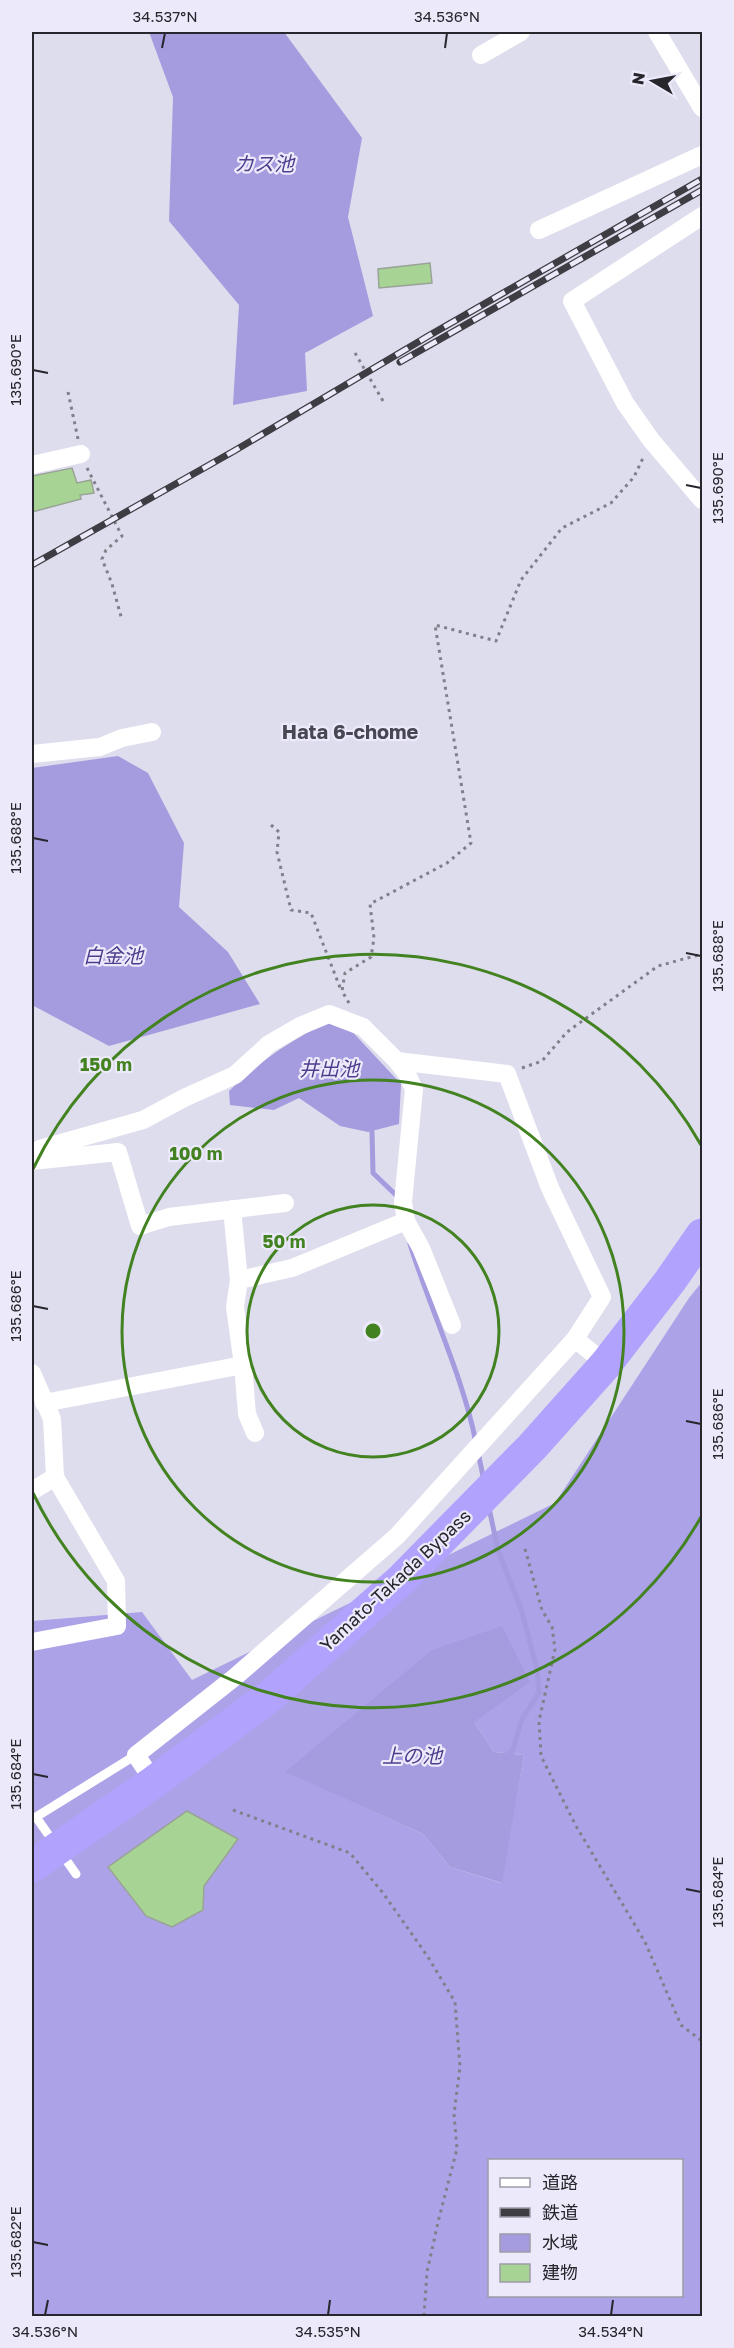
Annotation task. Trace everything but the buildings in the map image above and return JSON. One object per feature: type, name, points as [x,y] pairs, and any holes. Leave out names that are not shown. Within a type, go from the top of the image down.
[{"type":"highway","name":"Yamato-Takada Bypass","points":[[32,1866],[145,1769],[270,1696],[401,1580],[532,1447],[606,1364],[702,1235]]},
{"type":"street","points":[[481,55],[521,32]]},
{"type":"street","points":[[657,32],[702,108]]},
{"type":"street","points":[[539,230],[702,155]]},
{"type":"street","points":[[702,216],[572,301],[625,403],[651,440],[702,500]]},
{"type":"street","points":[[32,465],[81,454]]},
{"type":"street","points":[[32,754],[100,747],[122,738],[152,732]]},
{"type":"street","points":[[34,1153],[143,1120],[235,1075],[269,1044],[300,1026],[329,1014],[363,1027],[397,1061],[407,1074],[414,1089],[403,1202],[406,1221],[421,1248],[452,1325]]},
{"type":"street","points":[[145,1769],[235,1677],[398,1536],[575,1340],[602,1297],[550,1188],[507,1074],[397,1061]]},
{"type":"street","points":[[34,1153],[118,1152],[140,1226],[169,1217],[285,1203]]},
{"type":"street","points":[[232,1209],[239,1280],[235,1307],[248,1414],[255,1433]]},
{"type":"street","points":[[239,1280],[292,1269],[406,1221]]},
{"type":"street","points":[[575,1340],[606,1364]]},
{"type":"street","points":[[44,1403],[243,1365]]},
{"type":"street","points":[[32,1373],[52,1419],[54,1478],[116,1581],[117,1626],[32,1642]]},
{"type":"street","points":[[32,1491],[54,1478]]},
{"type":"lane","points":[[76,1874],[36,1817],[145,1769]]},
{"type":"path","points":[[355,353],[382,401]]},
{"type":"path","points":[[342,991],[345,974],[371,957],[375,938],[370,904],[447,863],[471,843],[435,625],[496,641],[522,580],[535,563],[562,528],[611,503],[634,477],[651,440]]},
{"type":"path","points":[[103,500],[122,536],[106,550],[102,559],[112,584],[122,621]]},
{"type":"path","points":[[271,825],[279,832],[277,852],[291,910],[311,913],[342,991],[363,1027]]},
{"type":"path","points":[[507,1074],[542,1061],[567,1032],[658,966],[702,954]]},
{"type":"path","points":[[525,1549],[542,1610],[552,1628],[555,1649],[539,1721],[541,1756],[576,1826],[645,1942],[681,2025],[702,2041]]},
{"type":"path","points":[[233,1810],[350,1853],[383,1893],[428,1956],[455,2002],[460,2067],[454,2114],[457,2149],[427,2272],[424,2316]]},
{"type":"shaded area","points":[[702,1282],[702,2316],[32,2316],[32,1621],[142,1612],[192,1680],[555,1503],[689,1298]],"holes":[[[474,1722],[494,1752],[524,1755],[501,1883],[450,1867],[423,1834],[286,1772]]]},
{"type":"water","name":"カス池","points":[[149,32],[284,32],[362,138],[348,217],[373,316],[305,353],[307,391],[233,405],[239,305],[169,221],[173,97]]},
{"type":"water","name":"白金池","points":[[118,756],[148,773],[184,843],[179,907],[228,952],[260,1004],[109,1046],[32,1005],[32,768]]},
{"type":"water","name":"井出池","points":[[330,1021],[347,1026],[401,1084],[399,1124],[368,1132],[340,1126],[299,1098],[274,1110],[230,1105],[229,1091],[253,1070],[276,1052]]},
{"type":"water","name":"上の池","points":[[502,1626],[530,1682],[474,1722],[494,1752],[524,1755],[502,1883],[450,1867],[423,1834],[285,1772],[432,1650]]},
{"type":"waterway","points":[[369,1125],[372,1132],[373,1173],[398,1197]]},
{"type":"waterway","points":[[410,1244],[455,1368],[476,1443]]},
{"type":"waterway","points":[[478,1452],[484,1481]]},
{"type":"waterway","points":[[489,1508],[498,1550],[521,1609],[537,1669],[539,1693],[521,1721],[513,1750],[505,1757]]},
{"type":"railway","points":[[32,565],[234,451],[430,335],[702,179]]},
{"type":"railway","points":[[400,362],[702,190]]},
{"type":"district","name":"Hata 6-chome","points":[[350,731]]}]
